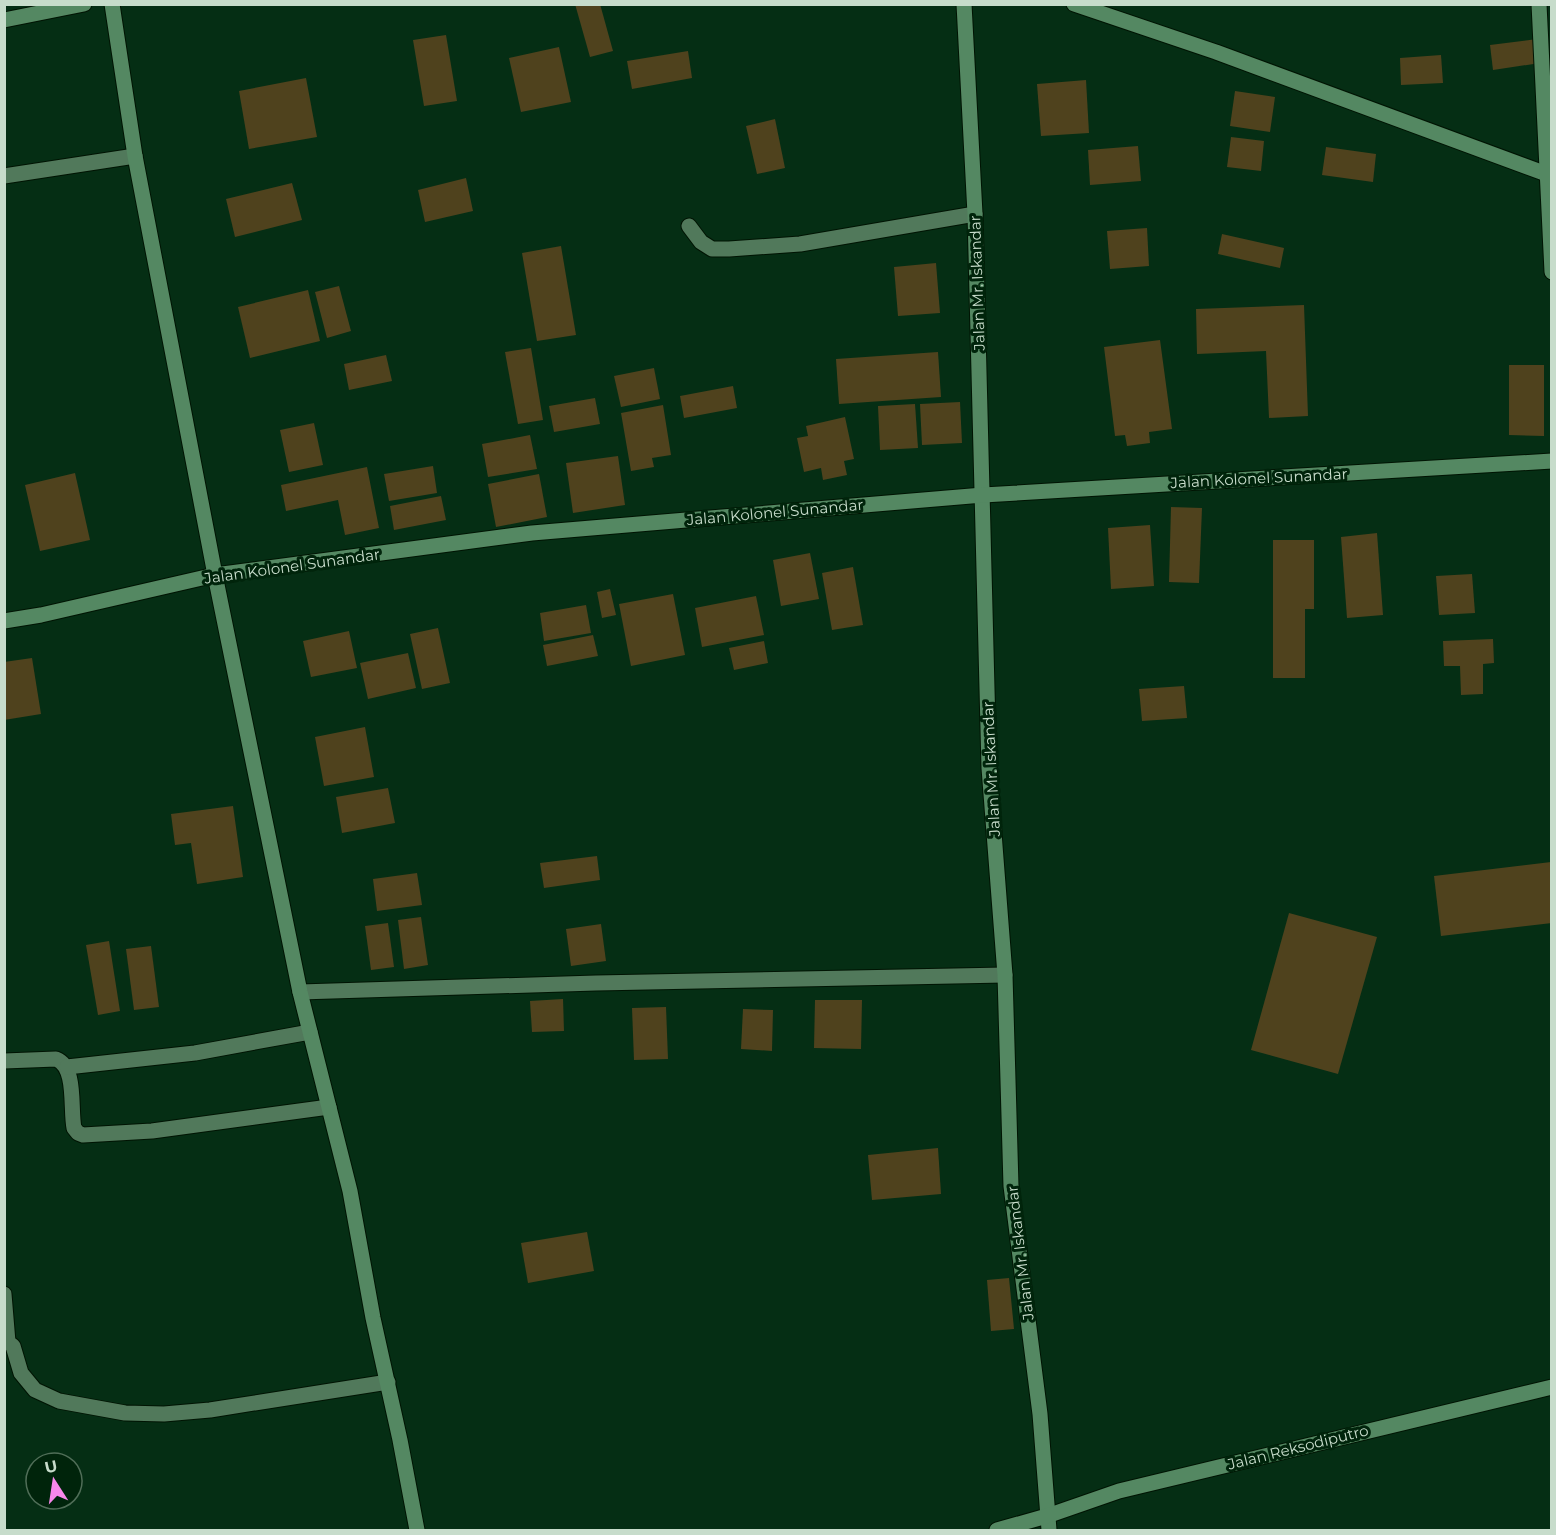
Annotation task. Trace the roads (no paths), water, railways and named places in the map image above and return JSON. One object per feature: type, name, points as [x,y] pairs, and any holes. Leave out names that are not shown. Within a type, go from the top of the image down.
[{"type":"main road","points":[[4,20],[84,4]]},
{"type":"main road","points":[[112,4],[135,156],[214,575],[300,993],[350,1191],[373,1318],[417,1530]]},
{"type":"main road","name":"Jalan Mr. Iskandar","points":[[964,4],[975,214],[989,768],[1005,975],[1011,1186],[1040,1414],[1048,1523]]},
{"type":"main road","points":[[1074,4],[1216,52],[1549,176]]},
{"type":"main road","points":[[1539,4],[1549,176],[1551,272]]},
{"type":"main road","name":"Jalan Kolonel Sunandar","points":[[4,621],[41,615],[214,575],[532,533],[983,495],[1551,461]]},
{"type":"main road","name":"Jalan Reksodiputro","points":[[997,1530],[1048,1523],[1119,1491],[1551,1387]]},
{"type":"street","points":[[4,176],[135,156]]},
{"type":"street","points":[[689,226],[700,242],[712,249],[729,249],[800,244],[975,214]]},
{"type":"street","points":[[300,993],[608,983],[1005,975]]},
{"type":"street","points":[[66,1067],[195,1053],[310,1032]]},
{"type":"street","points":[[4,1061],[56,1059],[62,1062],[70,1080],[74,1128],[83,1135],[152,1131],[329,1107]]},
{"type":"street","points":[[4,1294],[6,1342],[13,1346],[21,1373],[35,1390],[60,1401],[125,1413],[164,1414],[210,1410],[388,1382]]}]
